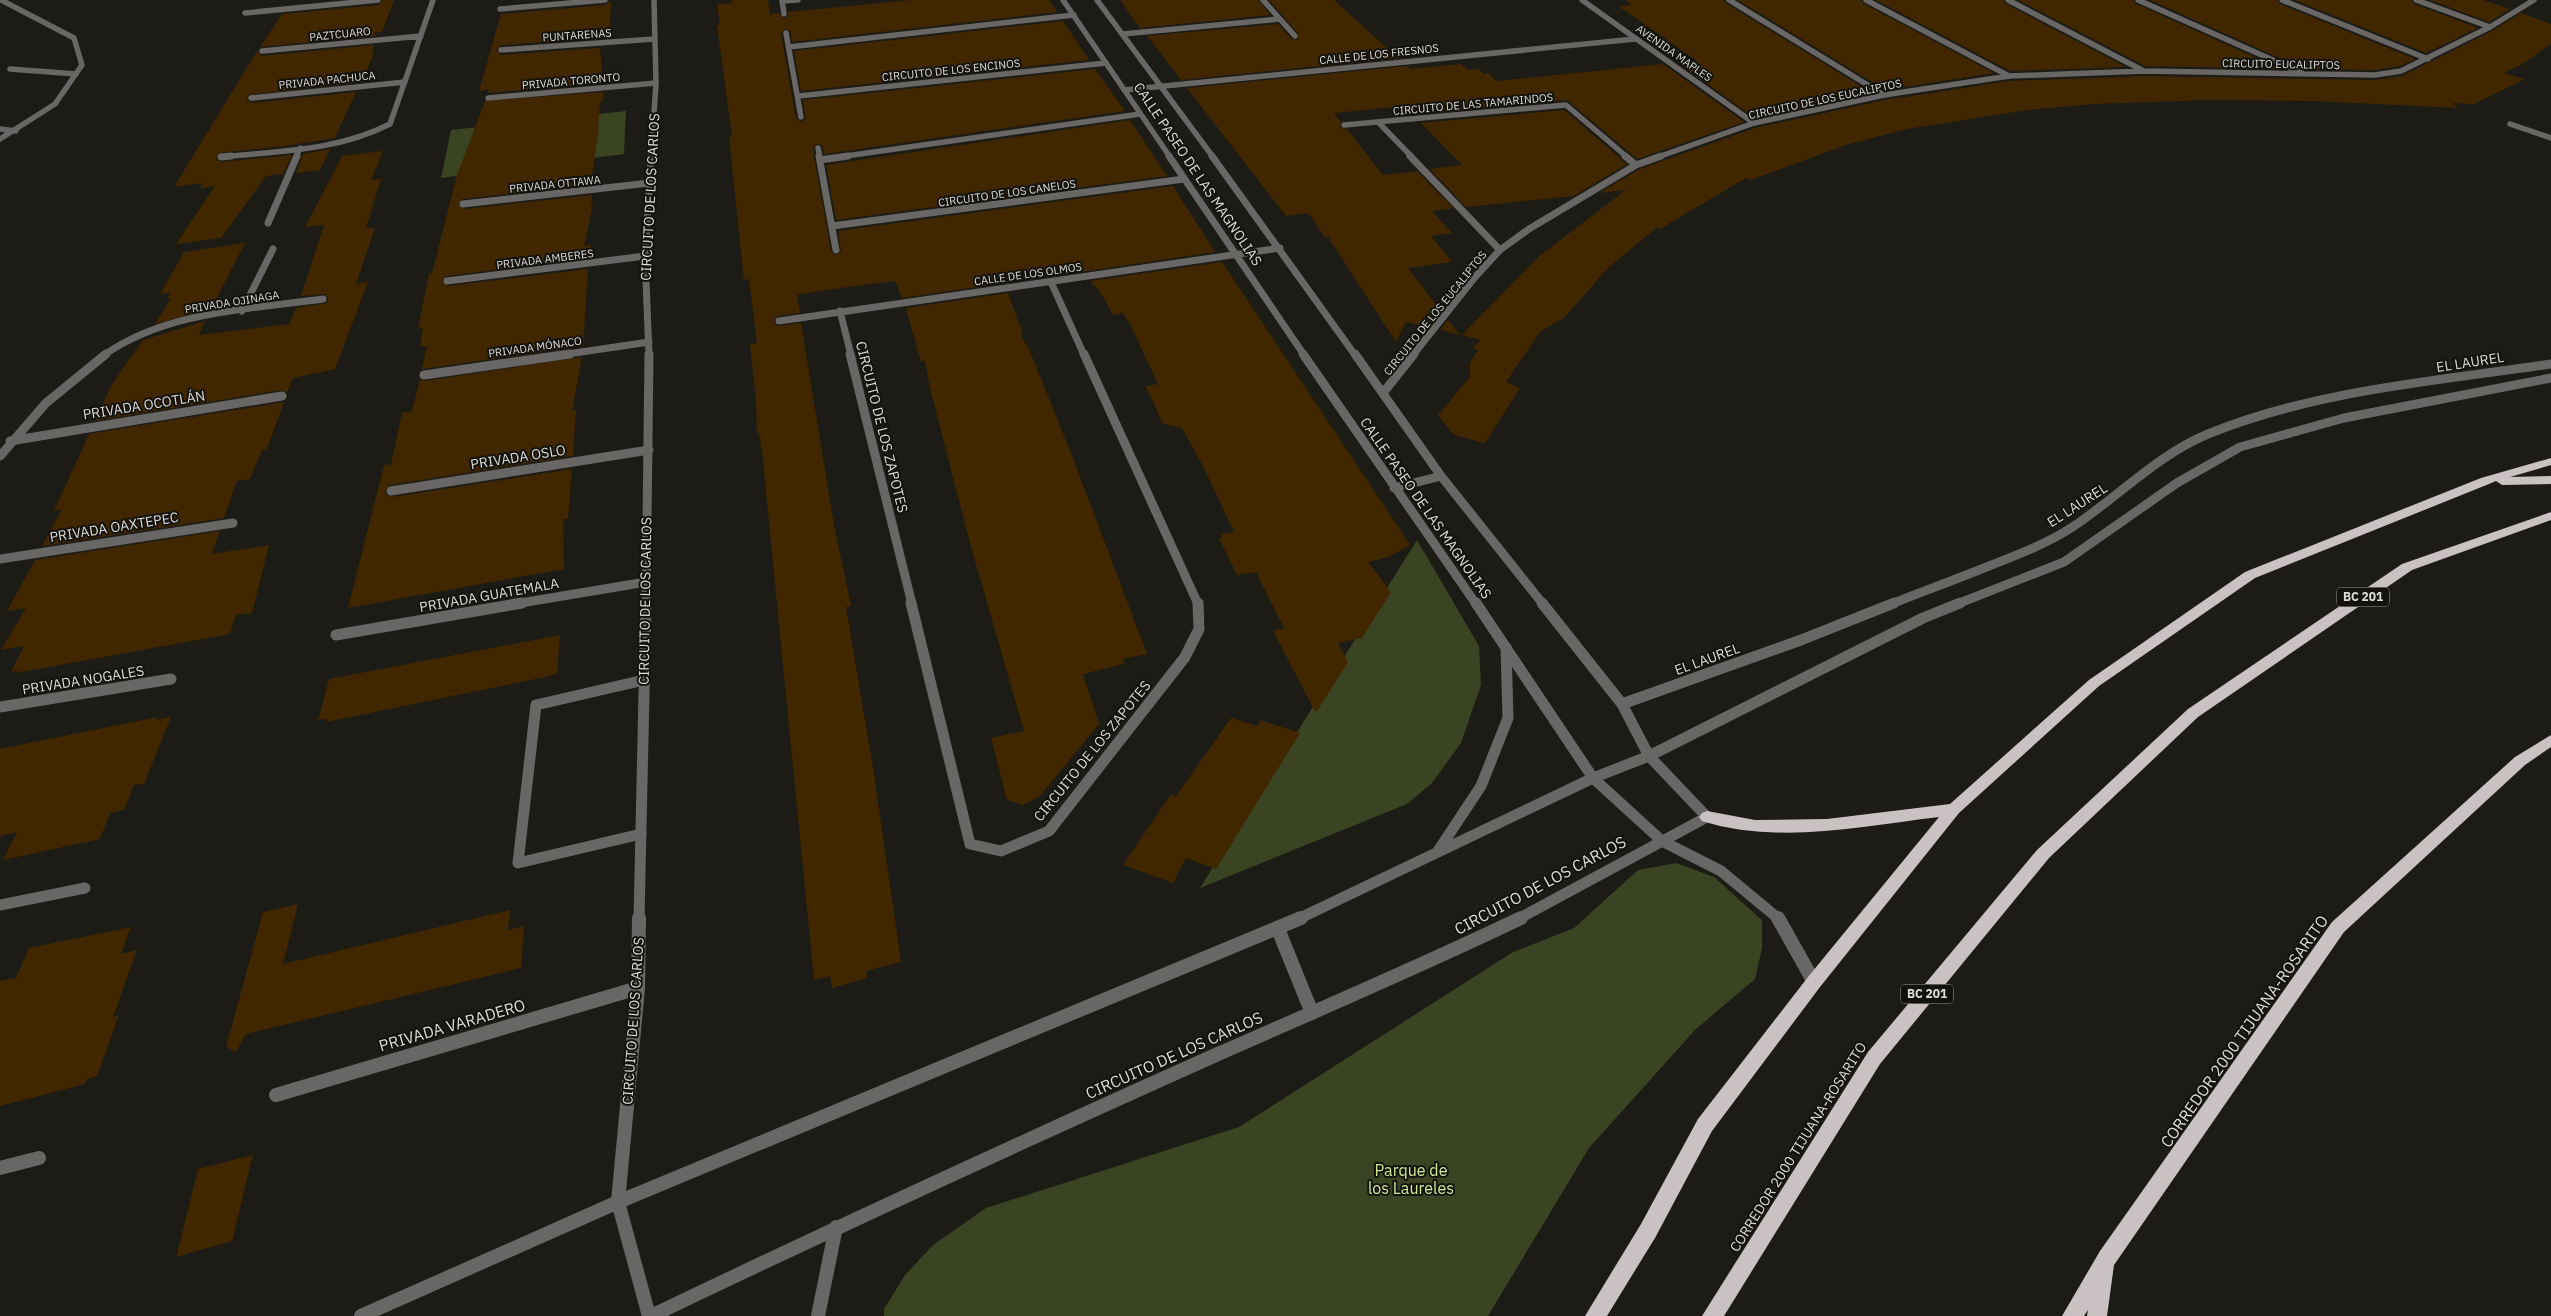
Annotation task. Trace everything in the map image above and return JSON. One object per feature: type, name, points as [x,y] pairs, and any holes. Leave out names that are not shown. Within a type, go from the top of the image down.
[{"type":"highway","points":[[1594,1316],[1648,1230],[1705,1125],[1814,982],[1954,809],[2094,683],[2250,575],[2485,481],[2551,461]]},
{"type":"highway","points":[[2485,481],[2551,480]]},
{"type":"highway","name":"CORREDOR 2000 TIJUANA-ROSARITO","points":[[1712,1316],[1874,1058],[2043,854],[2193,713],[2407,567],[2551,516]]},
{"type":"highway","name":"CORREDOR 2000 TIJUANA-ROSARITO","points":[[2072,1316],[2107,1258],[2338,927],[2520,761],[2551,740]]},
{"type":"highway","points":[[1707,817],[1755,826],[1827,825],[1954,809]]},
{"type":"highway","points":[[2097,1316],[2107,1258]]},
{"type":"street","points":[[0,139],[16,131],[55,104],[82,65],[74,38],[1,0]]},
{"type":"street","points":[[245,13],[378,0]]},
{"type":"street","points":[[221,157],[350,142],[372,135],[390,124],[433,0]]},
{"type":"street","points":[[500,9],[605,0]]},
{"type":"street","name":"CIRCUITO DE LOS CARLOS","points":[[654,0],[656,83],[645,256],[649,342],[648,450],[638,988],[618,1202],[650,1316],[836,1227],[1423,965],[1518,919],[1707,817]]},
{"type":"street","points":[[784,14],[782,1],[798,0]]},
{"type":"street","name":"CALLE PASEO DE LAS MAGNOLIAS","points":[[1063,0],[1394,488],[1506,646],[1593,778],[1662,841],[1721,871],[1780,920],[1814,982]]},
{"type":"street","name":"CALLE PASEO DE LAS MAGNOLIAS","points":[[1097,0],[1162,85],[1280,248],[1441,476],[1622,704],[1649,756],[1707,817]]},
{"type":"street","points":[[1263,0],[1295,36]]},
{"type":"street","name":"AVENIDA MAPLES","points":[[1582,0],[1754,123]]},
{"type":"street","points":[[1729,0],[1884,95]]},
{"type":"street","points":[[1866,0],[2009,76]]},
{"type":"street","points":[[2008,0],[2144,71]]},
{"type":"street","points":[[2138,0],[2308,75]]},
{"type":"street","points":[[2282,0],[2428,59]]},
{"type":"street","points":[[2416,0],[2490,27]]},
{"type":"street","name":"CIRCUITO EUCALIPTOS","points":[[2009,76],[2144,71],[2375,75],[2401,71],[2428,59],[2490,27],[2534,0]]},
{"type":"street","points":[[789,47],[1074,16]]},
{"type":"street","points":[[1123,34],[1279,19]]},
{"type":"street","points":[[786,33],[802,117]]},
{"type":"street","name":"PAZTCUARO","points":[[262,51],[421,36]]},
{"type":"street","name":"PUNTARENAS","points":[[501,50],[654,39]]},
{"type":"street","name":"CALLE DE LOS FRESNOS","points":[[1124,90],[1636,39]]},
{"type":"street","name":"CIRCUITO DE LOS ENCINOS","points":[[799,96],[1106,63]]},
{"type":"street","points":[[10,69],[76,74]]},
{"type":"street","name":"CIRCUITO DE LOS EUCALIPTOS","points":[[1383,393],[1458,297],[1500,250],[1529,229],[1636,165],[1754,123],[1884,95],[2009,76]]},
{"type":"street","name":"PRIVADA PACHUCA","points":[[252,98],[405,82]]},
{"type":"street","name":"PRIVADA TORONTO","points":[[488,98],[656,83]]},
{"type":"street","name":"CIRCUITO DE LAS TAMARINDOS","points":[[1344,125],[1566,105],[1636,165]]},
{"type":"street","points":[[820,160],[1140,114]]},
{"type":"street","name":"CIRCUITO DE LAS TAMARINDOS","points":[[1379,123],[1500,250]]},
{"type":"street","points":[[2510,124],[2551,138]]},
{"type":"street","points":[[0,129],[16,131]]},
{"type":"street","points":[[268,223],[300,148]]},
{"type":"street","points":[[818,148],[836,250]]},
{"type":"street","name":"CIRCUITO DE LOS CANELOS","points":[[832,226],[1184,179]]},
{"type":"street","name":"PRIVADA OTTAWA","points":[[463,204],[649,183]]},
{"type":"street","name":"CALLE DE LOS OLMOS","points":[[779,321],[1280,248]]},
{"type":"street","points":[[242,312],[273,249]]},
{"type":"street","name":"PRIVADA AMBERES","points":[[447,282],[645,256]]},
{"type":"street","name":"CIRCUITO DE LOS ZAPOTES","points":[[840,312],[970,844],[1001,852],[1049,831],[1186,657],[1199,629],[1199,606],[1051,282]]},
{"type":"street","name":"PRIVADA OJINAGA","points":[[0,456],[10,441],[41,407],[103,356],[146,332],[196,318],[323,299]]},
{"type":"street","name":"PRIVADA MÓNACO","points":[[424,375],[649,342]]},
{"type":"street","name":"EL LAUREL","points":[[1622,704],[1801,640],[2034,548],[2071,528],[2165,458],[2206,435],[2243,421],[2302,405],[2361,393],[2551,364]]},
{"type":"street","points":[[361,1316],[618,1202],[1278,929],[1593,778],[1649,756],[1923,618],[2064,562],[2177,483],[2240,447],[2344,418],[2551,378]]},
{"type":"street","name":"PRIVADA OCOTLÁN","points":[[10,441],[282,396]]},
{"type":"street","name":"PRIVADA OSLO","points":[[391,491],[648,450]]},
{"type":"street","points":[[1394,488],[1441,476]]},
{"type":"street","name":"PRIVADA OAXTEPEC","points":[[0,559],[233,523]]},
{"type":"street","name":"PRIVADA GUATEMALA","points":[[336,635],[646,582]]},
{"type":"street","points":[[1437,852],[1481,786],[1508,718],[1506,646]]},
{"type":"street","name":"PRIVADA NOGALES","points":[[0,707],[171,679]]},
{"type":"street","points":[[641,834],[518,863],[536,705],[644,680]]},
{"type":"street","points":[[0,905],[84,888]]},
{"type":"street","points":[[1278,929],[1312,1013]]},
{"type":"street","name":"PRIVADA VARADERO","points":[[276,1095],[638,988]]},
{"type":"street","points":[[0,1168],[39,1158]]},
{"type":"street","points":[[818,1316],[836,1227]]},
{"type":"green space","points":[[626,111],[624,154],[441,178],[451,130]]},
{"type":"green space","points":[[1417,540],[1479,646],[1481,685],[1461,743],[1432,783],[1407,804],[1200,888]]},
{"type":"green space","name":"Parque de los Laureles","points":[[1676,863],[1714,877],[1762,920],[1762,948],[1755,979],[1695,1030],[1589,1148],[1488,1316],[884,1316],[884,1309],[905,1275],[933,1245],[986,1208],[1239,1127],[1513,952],[1574,928],[1638,870]]},
{"type":"building","points":[[383,0],[394,0],[382,32],[375,32],[375,36],[260,47],[282,14],[378,5]]},
{"type":"building","points":[[611,0],[609,38],[501,45],[496,50],[501,55],[600,48],[603,83],[488,93],[489,89],[479,91],[501,14],[605,5]]},
{"type":"building","points":[[732,0],[768,0],[770,14],[779,13],[784,19],[788,16],[788,12],[912,0],[1049,0],[1057,12],[792,42],[790,30],[785,29],[781,34],[796,118],[800,122],[806,118],[803,100],[1095,69],[1125,111],[824,154],[822,145],[817,144],[813,147],[814,157],[831,251],[834,255],[839,254],[841,251],[838,231],[1173,186],[1215,252],[1080,272],[1073,265],[1002,276],[1004,283],[902,298],[895,281],[833,289],[797,295],[800,313],[778,316],[774,319],[775,324],[778,326],[801,323],[834,525],[851,606],[846,607],[874,774],[901,962],[866,971],[867,978],[832,988],[830,976],[814,980],[762,451],[759,433],[757,433],[756,400],[750,344],[757,343],[749,279],[744,280],[729,137],[732,136],[717,25],[720,25],[717,4],[732,3]]},
{"type":"building","points":[[1120,0],[1258,0],[1270,15],[1140,28]]},
{"type":"building","points":[[1269,0],[1334,0],[1398,58],[1181,80],[1147,36],[1278,24],[1292,39],[1298,40],[1298,33]]},
{"type":"building","points":[[1626,0],[1724,0],[1727,4],[1872,93],[1755,118],[1677,62],[1696,60],[1618,6],[1632,5]]},
{"type":"building","points":[[1738,0],[1861,0],[1864,4],[1994,73],[1885,90]]},
{"type":"building","points":[[1876,0],[2003,0],[2006,4],[2126,67],[2010,71]]},
{"type":"building","points":[[2018,0],[2133,0],[2136,4],[2281,69],[2145,66]]},
{"type":"building","points":[[2150,0],[2277,0],[2280,4],[2415,59],[2400,66],[2375,70],[2304,69]]},
{"type":"building","points":[[2295,0],[2411,0],[2414,4],[2478,28],[2426,53]]},
{"type":"building","points":[[2430,0],[2483,0],[2510,9],[2489,22]]},
{"type":"building","points":[[2521,13],[2551,24],[2551,44],[2521,65],[2503,73],[2525,79],[2474,104],[2452,103],[2458,108],[2314,101],[2210,100],[2095,104],[2027,110],[1907,129],[1846,145],[1751,180],[1746,178],[1660,229],[1656,228],[1606,270],[1565,317],[1540,332],[1506,382],[1520,388],[1485,443],[1454,435],[1438,415],[1470,377],[1470,363],[1478,350],[1473,348],[1481,340],[1462,335],[1539,256],[1626,190],[1599,193],[1638,170],[1755,128],[1885,100],[2009,81],[2144,76],[2375,80],[2402,76],[2492,31]]},
{"type":"building","points":[[1063,21],[1089,60],[801,91],[794,51]]},
{"type":"building","points":[[374,45],[372,58],[361,82],[248,95],[247,100],[251,103],[356,92],[335,138],[285,146],[218,153],[216,160],[221,162],[292,155],[283,174],[266,176],[221,238],[176,244],[215,186],[200,188],[202,183],[174,187],[257,51],[262,56]]},
{"type":"building","points":[[1461,64],[1468,70],[1478,69],[1484,74],[1488,73],[1496,81],[1663,64],[1744,122],[1637,159],[1567,100],[1413,114],[1405,106],[1334,113],[1341,122],[1340,128],[1347,129],[1383,175],[1417,171],[1453,208],[1432,211],[1452,233],[1431,236],[1452,262],[1408,268],[1441,311],[1428,327],[1406,322],[1396,342],[1328,237],[1325,238],[1307,213],[1286,216],[1187,88],[1407,66],[1410,69]]},
{"type":"building","points":[[603,92],[603,101],[600,101],[598,134],[592,175],[596,174],[594,184],[462,199],[458,204],[464,209],[592,195],[591,204],[593,203],[584,246],[591,244],[589,258],[446,276],[442,281],[448,286],[588,269],[583,346],[422,369],[427,346],[420,347],[423,328],[418,329],[429,273],[432,273],[457,175],[485,101]]},
{"type":"building","points":[[1564,110],[1627,164],[1574,196],[1466,207],[1430,169],[1462,165],[1421,123]]},
{"type":"building","points":[[1130,120],[1167,176],[836,220],[826,165]]},
{"type":"building","points":[[330,149],[320,170],[296,173],[303,154]]},
{"type":"building","points":[[383,151],[371,180],[381,179],[366,228],[375,228],[356,284],[368,282],[335,369],[293,378],[287,393],[281,390],[95,421],[112,384],[143,340],[205,321],[199,335],[289,324],[296,308],[327,303],[328,298],[325,294],[301,296],[324,225],[305,227],[342,156]]},
{"type":"building","points":[[245,243],[211,309],[155,324],[171,298],[167,298],[171,292],[160,294],[184,252]]},
{"type":"building","points":[[1222,262],[1410,545],[1388,557],[1368,562],[1391,592],[1362,638],[1338,643],[1348,662],[1316,713],[1273,631],[1284,628],[1256,572],[1237,575],[1219,538],[1222,537],[1221,534],[1234,532],[1204,468],[1182,428],[1163,424],[1146,386],[1158,384],[1131,326],[1123,313],[1113,315],[1099,290],[1090,281]]},
{"type":"building","points":[[1008,293],[1023,335],[1020,335],[1029,349],[1071,453],[1147,654],[1123,659],[1124,664],[1083,674],[1099,724],[1039,797],[1023,805],[1007,800],[991,738],[1024,731],[971,547],[930,388],[925,361],[921,362],[906,308]]},
{"type":"building","points":[[1448,320],[1460,335],[1440,330]]},
{"type":"building","points":[[582,357],[572,411],[576,410],[573,456],[390,485],[385,491],[386,495],[392,497],[572,469],[568,519],[563,519],[564,569],[348,608],[384,465],[391,464],[402,413],[412,411],[420,379],[425,381]]},
{"type":"building","points":[[284,402],[267,449],[262,450],[250,479],[237,481],[224,518],[42,546],[62,509],[54,511],[89,434]]},
{"type":"building","points":[[220,531],[212,554],[269,545],[252,613],[236,615],[230,634],[16,673],[18,670],[11,672],[24,646],[1,650],[26,608],[7,611],[35,560]]},
{"type":"building","points":[[560,635],[557,673],[550,676],[326,722],[328,719],[318,720],[329,679]]},
{"type":"building","points":[[157,717],[156,720],[171,717],[144,784],[134,785],[124,810],[110,813],[100,839],[3,860],[17,832],[0,836],[0,749]]},
{"type":"building","points":[[1231,718],[1257,726],[1260,720],[1300,733],[1216,869],[1186,858],[1173,883],[1123,865],[1171,794],[1176,796]]},
{"type":"building","points":[[298,904],[283,964],[510,910],[508,930],[524,926],[521,968],[246,1034],[236,1052],[226,1047],[263,912]]},
{"type":"building","points":[[131,927],[121,954],[137,950],[113,1017],[119,1015],[97,1076],[87,1079],[85,1084],[0,1106],[0,981],[16,978],[29,948]]},
{"type":"building","points":[[253,1155],[232,1241],[176,1257],[198,1169]]}]
